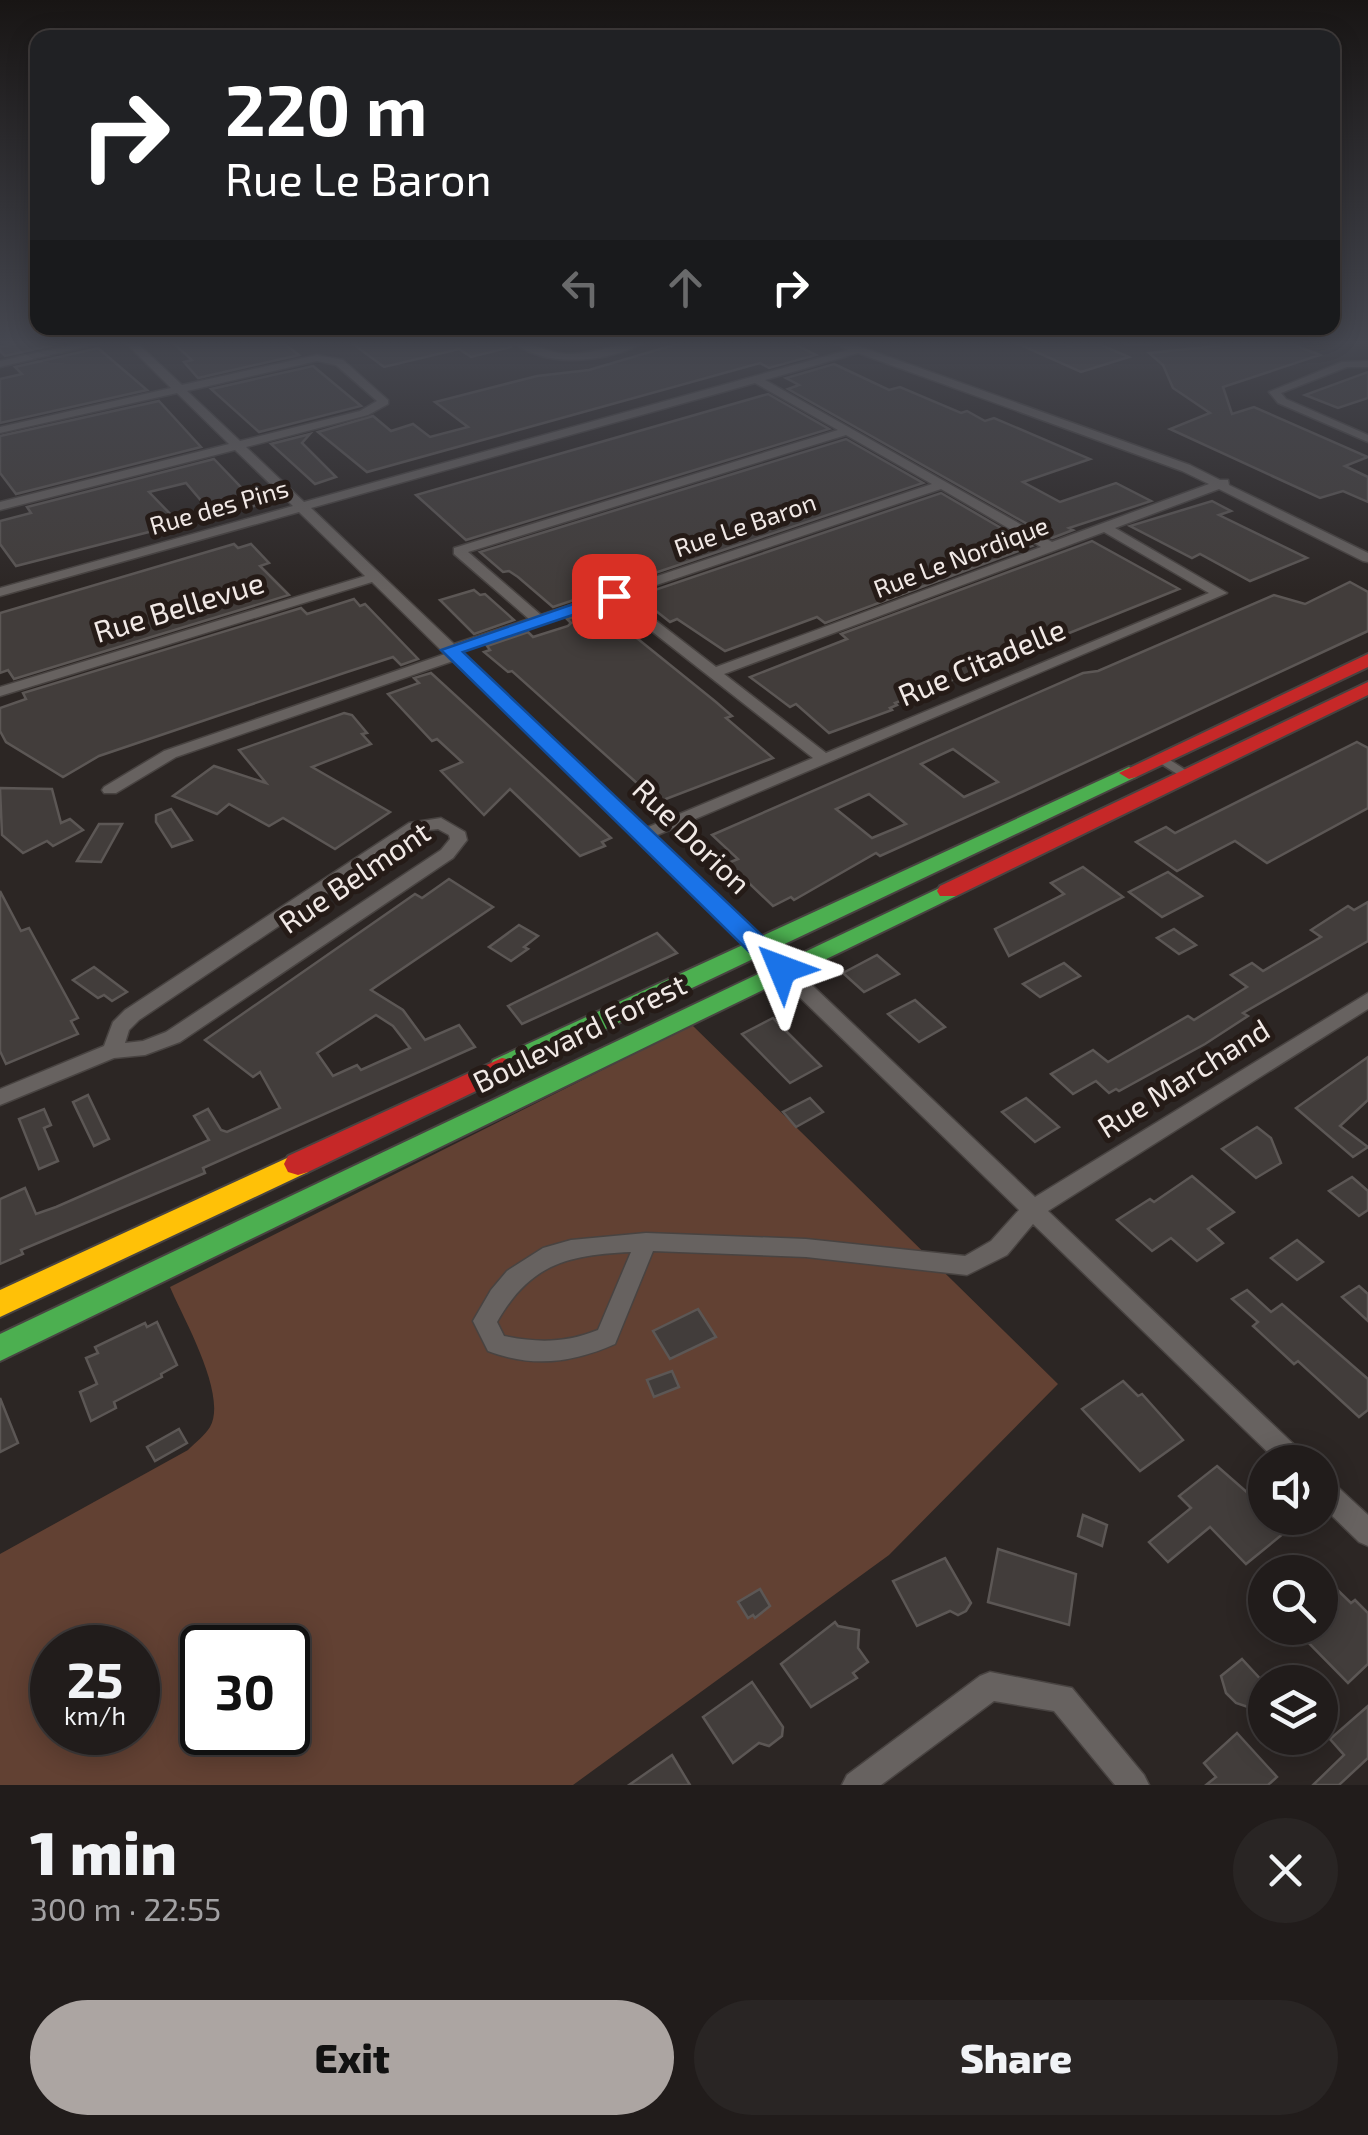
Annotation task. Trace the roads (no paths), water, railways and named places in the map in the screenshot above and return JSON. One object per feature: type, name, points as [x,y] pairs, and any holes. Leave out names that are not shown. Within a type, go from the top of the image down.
[{"type":"street","name":"Rue Dorion","points":[[216,424],[1277,1445]]},
{"type":"street","points":[[0,506],[321,424]]},
{"type":"street","name":"Rue des Pins","points":[[0,592],[597,424]]},
{"type":"street","points":[[835,424],[1051,546]]},
{"type":"street","points":[[1058,424],[1224,484],[1368,558]]},
{"type":"street","points":[[1335,424],[1368,439]]},
{"type":"street","points":[[539,620],[459,551],[848,432]]},
{"type":"street","name":"Rue Le Baron","points":[[110,790],[170,754],[539,620],[942,484]]},
{"type":"street","name":"Rue Le Nordique","points":[[714,674],[1224,484]]},
{"type":"street","name":"Rue Citadelle","points":[[643,835],[1220,594],[1104,527]]},
{"type":"street","name":"Rue Bellevue","points":[[0,692],[375,577]]},
{"type":"street","points":[[614,596],[824,760]]},
{"type":"street","name":"Boulevard Forest","points":[[0,1304],[1368,660]]},
{"type":"street","name":"Boulevard Forest","points":[[0,1348],[1368,688]]},
{"type":"street","name":"Rue Belmont","points":[[0,1097],[112,1051],[145,1048],[172,1037],[447,854],[459,840],[456,832],[441,824],[415,827],[132,1015],[120,1027],[112,1051]]},
{"type":"street","name":"Rue Marchand","points":[[646,1242],[607,1338],[581,1349],[540,1354],[496,1344],[484,1321],[501,1288],[526,1266],[591,1244],[646,1242],[806,1248],[967,1266],[999,1248],[1032,1210],[1368,1000]]},
{"type":"street","points":[[1338,1504],[1368,1533]]},
{"type":"street","points":[[857,1785],[990,1686],[1062,1698],[1134,1785]]},
{"type":"lane","points":[[1160,759],[1186,775]]}]
